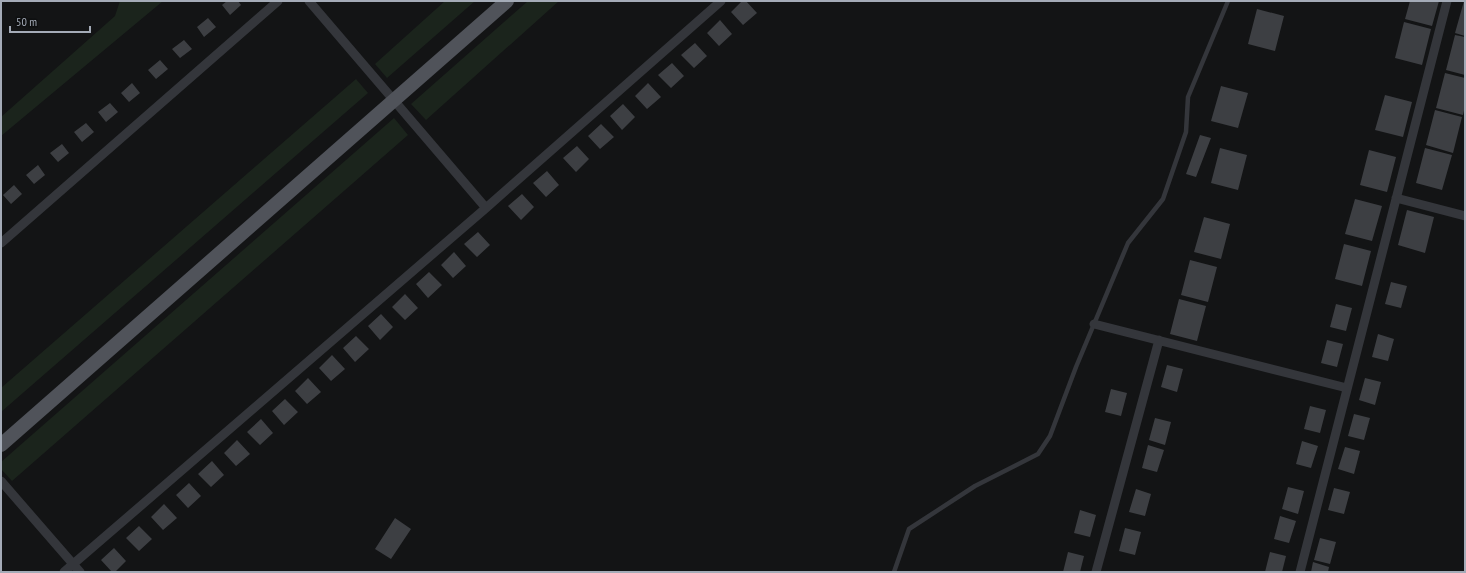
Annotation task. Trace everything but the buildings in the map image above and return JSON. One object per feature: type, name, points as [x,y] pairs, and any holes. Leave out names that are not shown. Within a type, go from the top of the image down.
[{"type":"main road","points":[[1,445],[507,1]]},
{"type":"street","points":[[1,243],[278,1]]},
{"type":"street","points":[[309,1],[486,208]]},
{"type":"street","points":[[64,572],[486,208],[721,1]]},
{"type":"street","points":[[1300,572],[1447,1]]},
{"type":"street","points":[[1396,198],[1465,216]]},
{"type":"street","points":[[1094,324],[1347,388]]},
{"type":"street","points":[[1096,572],[1159,340]]},
{"type":"street","points":[[1,481],[74,563],[80,572]]},
{"type":"lane","points":[[894,572],[909,529],[975,486],[1038,454],[1050,436],[1076,367],[1128,243],[1163,199],[1186,132],[1188,97],[1228,1]]},
{"type":"shaded area","points":[[120,1],[163,1],[1,136],[1,117],[115,16]]},
{"type":"shaded area","points":[[445,1],[475,1],[387,78],[375,64]]},
{"type":"shaded area","points":[[528,1],[559,1],[426,120],[411,104]]},
{"type":"shaded area","points":[[356,79],[368,93],[1,412],[1,388]]},
{"type":"shaded area","points":[[394,118],[408,135],[12,481],[1,469],[1,462]]}]
